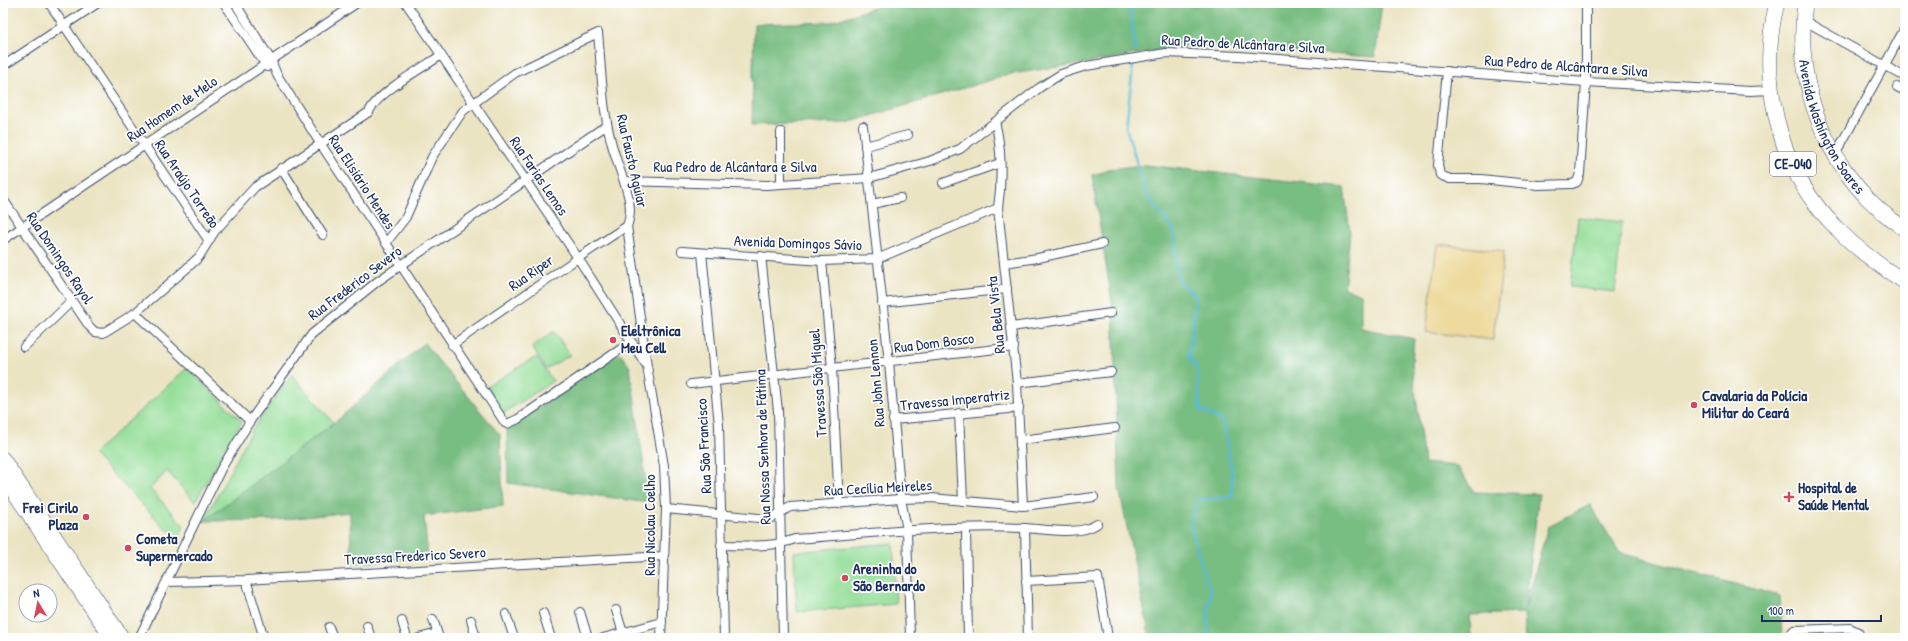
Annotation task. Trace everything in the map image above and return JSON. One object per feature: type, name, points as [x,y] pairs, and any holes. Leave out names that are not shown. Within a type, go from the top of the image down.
[{"type":"highway","name":"Avenida Washington Soares","points":[[1805,3],[1803,20],[1803,56],[1809,87],[1825,136],[1835,155],[1852,181],[1892,221],[1905,229]]},
{"type":"highway","name":"CE-040","points":[[1775,4],[1771,49],[1772,90],[1784,144],[1806,190],[1827,219],[1840,232],[1878,263],[1905,282]]},
{"type":"highway","points":[[1878,263],[1905,272]]},
{"type":"main road","points":[[3,458],[123,638]]},
{"type":"main road","points":[[3,477],[111,638]]},
{"type":"street","name":"Rua Araújo Torreão","points":[[49,3],[209,241]]},
{"type":"street","points":[[3,66],[98,3]]},
{"type":"street","name":"Rua Homem de Melo","points":[[3,240],[357,3]]},
{"type":"street","name":"Rua Farias Lemos","points":[[406,3],[440,56],[578,258],[647,366]]},
{"type":"street","points":[[1447,71],[1438,165],[1440,175],[1450,179],[1481,178],[1563,185],[1577,182],[1580,174],[1586,82],[1586,3]]},
{"type":"street","name":"Rua Elisiário Mendes","points":[[231,4],[267,62],[277,75],[452,345],[505,423],[507,424],[518,419],[631,342]]},
{"type":"street","points":[[1803,20],[1905,77]]},
{"type":"street","points":[[1835,155],[1905,28]]},
{"type":"street","name":"Rua Fausto Aguiar","points":[[473,103],[514,73],[598,33],[607,125],[615,156],[624,181],[631,217],[627,226],[647,366]]},
{"type":"street","name":"Rua Pedro de Alcântara e Silva","points":[[624,181],[781,184],[869,178],[949,155],[960,150],[1039,88],[1061,74],[1086,66],[1151,54],[1184,52],[1586,82],[1743,91],[1772,90]]},
{"type":"street","points":[[250,421],[135,313],[199,257],[209,241],[255,187],[281,168],[369,112],[372,104],[440,56]]},
{"type":"street","points":[[386,243],[406,218],[432,157],[463,111],[473,103]]},
{"type":"street","name":"Rua Bela Vista","points":[[995,122],[999,135],[1000,163],[1001,193],[998,208],[1014,347],[1021,440],[1023,506]]},
{"type":"street","name":"Rua Frederico Severo","points":[[139,638],[221,469],[250,421],[312,334],[354,299],[400,265],[525,179],[607,125]]},
{"type":"street","name":"Rua John Lennon","points":[[863,126],[889,362],[901,499],[907,530],[910,638]]},
{"type":"street","points":[[781,132],[781,184]]},
{"type":"street","points":[[865,146],[908,135]]},
{"type":"street","points":[[943,183],[1000,163]]},
{"type":"street","points":[[281,168],[323,235]]},
{"type":"street","points":[[872,204],[900,198]]},
{"type":"street","name":"Rua Domingos Rayol","points":[[3,199],[72,301],[95,332],[103,333],[135,313]]},
{"type":"street","name":"Avenida Domingos Sávio","points":[[682,251],[822,261],[877,259],[998,208]]},
{"type":"street","name":"Rua Riper","points":[[452,345],[627,226]]},
{"type":"street","points":[[1004,263],[1038,258],[1102,244]]},
{"type":"street","name":"Rua São Francisco","points":[[702,253],[719,425],[724,638]]},
{"type":"street","name":"Rua Nossa Senhora de Fátima","points":[[761,256],[778,411],[779,512],[783,638]]},
{"type":"street","name":"Travessa São Miguel","points":[[822,261],[832,368],[839,504]]},
{"type":"street","points":[[882,303],[1007,289]]},
{"type":"street","points":[[24,347],[72,301]]},
{"type":"street","points":[[1011,327],[1110,314]]},
{"type":"street","name":"Rua Dom Bosco","points":[[692,384],[1014,347]]},
{"type":"street","name":"Rua Nicolau Coelho","points":[[647,366],[664,466],[666,510],[661,638]]},
{"type":"street","points":[[1017,383],[1111,372]]},
{"type":"street","name":"Travessa Imperatriz","points":[[893,420],[1019,408]]},
{"type":"street","points":[[959,413],[962,501]]},
{"type":"street","points":[[1021,440],[1115,428]]},
{"type":"street","name":"Rua Cecília Meireles","points":[[666,510],[770,520],[779,512],[790,507],[901,499],[931,498],[1023,506],[1094,497]]},
{"type":"street","points":[[722,545],[765,546],[781,544],[794,539],[907,530],[1025,528],[1057,531],[1091,528],[1097,524]]},
{"type":"street","points":[[1025,528],[1028,638]]},
{"type":"street","points":[[966,529],[968,638]]},
{"type":"street","name":"Travessa Frederico Severo","points":[[167,582],[246,580],[664,556]]},
{"type":"street","points":[[1026,581],[1098,577],[1108,638]]},
{"type":"street","points":[[246,580],[264,638]]},
{"type":"street","points":[[616,610],[623,633]]},
{"type":"street","points":[[580,612],[588,638]]},
{"type":"street","points":[[543,613],[551,638]]},
{"type":"street","points":[[506,614],[514,638]]},
{"type":"street","points":[[419,638],[438,635],[433,619]]},
{"type":"street","points":[[471,620],[476,638]]},
{"type":"street","points":[[402,621],[407,638]]},
{"type":"street","points":[[603,638],[662,622]]},
{"type":"street","points":[[367,626],[371,638]]},
{"type":"street","points":[[329,627],[333,638]]},
{"type":"street","points":[[1789,638],[1794,630],[1850,628],[1858,632],[1861,638]]},
{"type":"green space","points":[[888,3],[1382,3],[1375,57],[1189,45],[1011,74],[847,123],[752,125],[754,24],[831,22]]},
{"type":"green space","points":[[1145,165],[1344,187],[1350,233],[1344,288],[1361,294],[1361,328],[1414,339],[1412,364],[1424,463],[1457,466],[1474,492],[1539,494],[1525,609],[1548,526],[1590,505],[1620,553],[1780,596],[1782,638],[1526,638],[1524,613],[1470,615],[1471,638],[1150,638],[1119,488],[1113,309],[1092,175],[1104,172],[1107,169]]},
{"type":"green space","points":[[1578,217],[1622,222],[1615,292],[1570,287]]},
{"type":"green space","points":[[554,331],[570,355],[546,369],[532,347]]},
{"type":"green space","points":[[424,343],[500,435],[503,506],[424,516],[428,557],[351,565],[350,512],[278,520],[204,521],[339,419]]},
{"type":"green space","points":[[620,353],[630,367],[649,503],[508,483],[507,429]]},
{"type":"green space","points":[[536,357],[553,381],[502,414],[487,386]]},
{"type":"green space","points":[[187,368],[242,421],[195,502],[167,471],[150,489],[184,526],[177,541],[171,534],[172,532],[170,530],[168,531],[93,454]]},
{"type":"green space","points":[[292,375],[334,423],[204,521],[252,430]]},
{"type":"green space","name":"Areninha do São Bernardo","points":[[893,543],[896,604],[797,612],[794,552]]},
{"type":"sand","points":[[1437,244],[1504,251],[1493,340],[1426,332]]},
{"type":"waterway","points":[[1130,3],[1135,50]]},
{"type":"waterway","points":[[1133,65],[1126,127],[1146,194],[1174,231],[1178,281],[1196,296],[1189,357],[1197,367],[1200,410],[1222,420],[1232,471],[1232,497],[1196,500],[1191,526],[1205,578],[1211,590],[1208,608],[1208,638]]},
{"type":"place","name":"Eleltrônica Meu Cell","points":[[613,340]]},
{"type":"place","name":"Cavalaria da Polícia Militar do Ceará","points":[[1694,405]]},
{"type":"place","name":"Hospital de Saúde Mental","points":[[1789,497]]},
{"type":"place","name":"Frei Cirilo Plaza","points":[[86,517]]},
{"type":"place","name":"Cometa Supermercado","points":[[128,548]]},
{"type":"place","name":"Areninha do São Bernardo","points":[[845,578]]}]
